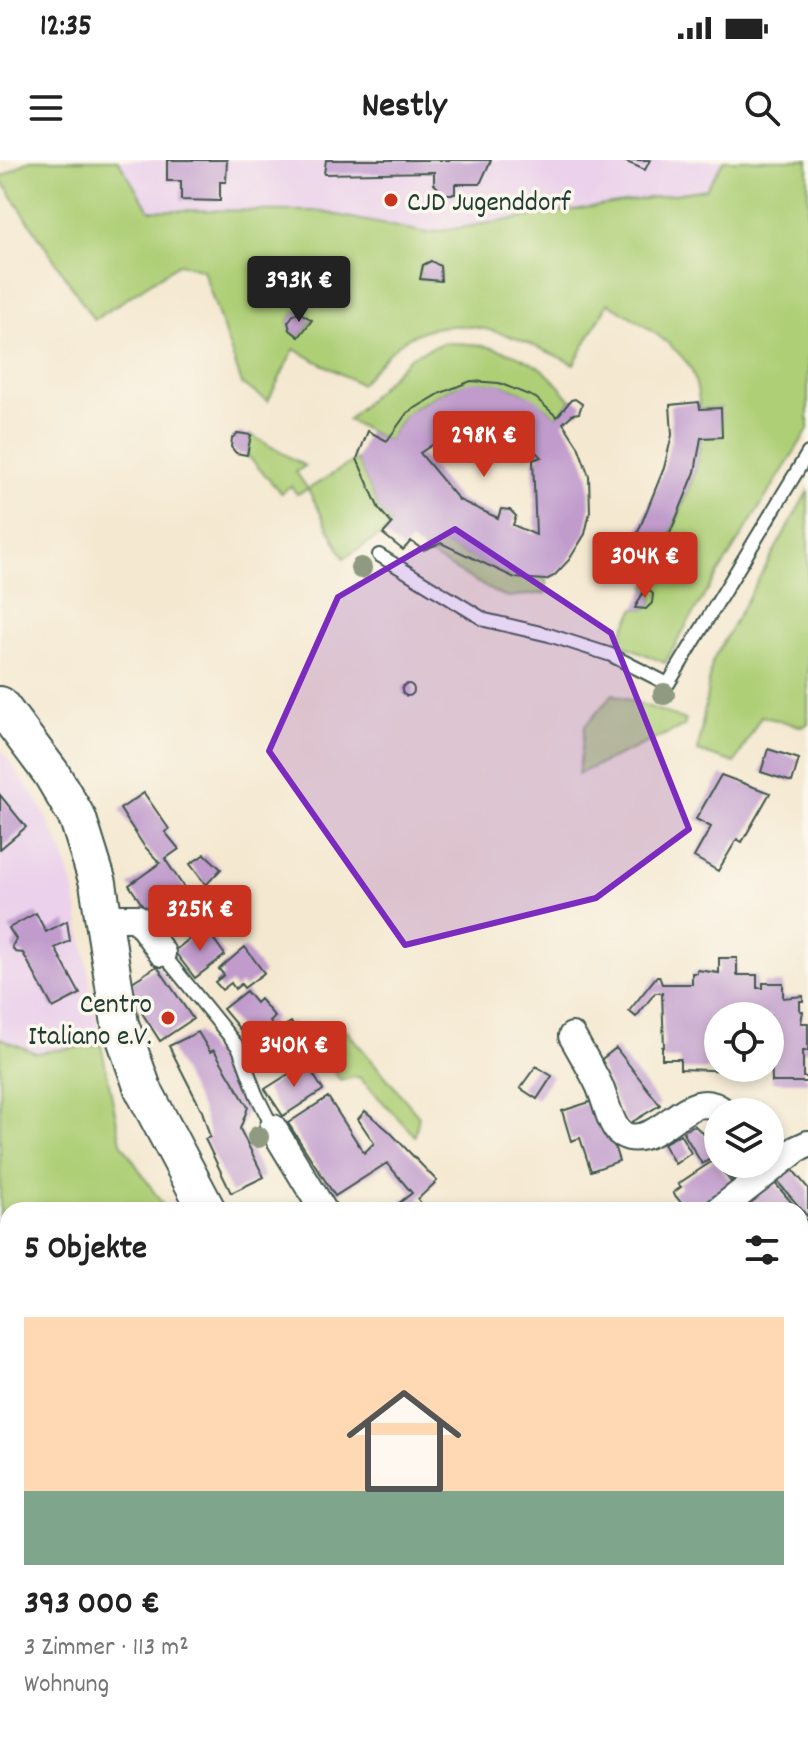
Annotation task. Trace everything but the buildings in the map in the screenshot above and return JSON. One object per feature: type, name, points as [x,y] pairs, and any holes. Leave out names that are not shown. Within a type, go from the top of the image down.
[{"type":"street","points":[[0,705],[51,773],[78,819],[91,856],[105,918],[120,1024],[143,1089],[203,1202]]},
{"type":"street","points":[[105,918],[137,918],[162,953]]},
{"type":"street","points":[[572,1036],[598,1083],[618,1131],[626,1136],[642,1137],[658,1131],[692,1106],[704,1105]]},
{"type":"street","points":[[273,1128],[318,1202]]},
{"type":"street","points":[[784,1157],[808,1144]]},
{"type":"street","points":[[729,1202],[755,1178]]},
{"type":"lane","points":[[379,555],[485,620],[549,635],[611,655],[668,684],[808,453]]},
{"type":"lane","points":[[162,953],[239,1048],[273,1128]]},
{"type":"highlighted area","points":[[455,529],[611,633],[689,829],[596,898],[405,945],[269,751],[338,597]]},
{"type":"shaded area","name":"CJD Jugenddorf","points":[[118,160],[724,160],[707,189],[427,233],[317,211],[149,210]]},
{"type":"shaded area","points":[[0,748],[39,803],[63,853],[73,886],[101,1044],[36,1053],[0,1038]]},
{"type":"green space","points":[[30,160],[118,160],[149,210],[317,211],[427,233],[706,189],[724,160],[808,160],[808,430],[665,663],[617,642],[635,608],[646,609],[652,603],[653,594],[646,587],[695,472],[701,438],[720,408],[700,409],[692,371],[686,361],[654,333],[608,303],[574,364],[493,331],[451,326],[430,329],[402,342],[360,384],[294,349],[268,401],[242,384],[203,270],[180,263],[94,320],[0,178]],"holes":[[[431,261],[440,266],[441,280],[420,279],[420,268]],[[299,312],[312,321],[299,337],[288,322]]]},
{"type":"green space","points":[[443,343],[481,345],[529,361],[552,378],[571,400],[557,417],[528,395],[513,388],[482,382],[448,389],[418,406],[402,419],[387,441],[348,420],[411,356]]},
{"type":"green space","points":[[251,435],[305,466],[296,472],[308,489],[297,494],[291,486],[281,493],[247,455]]},
{"type":"green space","points":[[357,459],[379,509],[392,524],[383,534],[344,558],[308,489]]},
{"type":"green space","points":[[808,491],[808,723],[803,727],[761,716],[735,763],[698,751],[712,662]]},
{"type":"green space","points":[[441,543],[515,578],[546,580],[546,593],[508,597],[494,592],[423,551]]},
{"type":"green space","points":[[613,694],[686,720],[684,726],[578,774],[585,726]]},
{"type":"green space","points":[[346,1030],[419,1116],[415,1136],[359,1077],[340,1080],[318,1050]]},
{"type":"green space","points":[[0,1038],[36,1053],[101,1044],[121,1142],[161,1202],[0,1202]]},
{"type":"place","name":"CJD Jugenddorf","points":[[391,200]]},
{"type":"place","name":"Centro Italiano e.V.","points":[[168,1018]]}]
